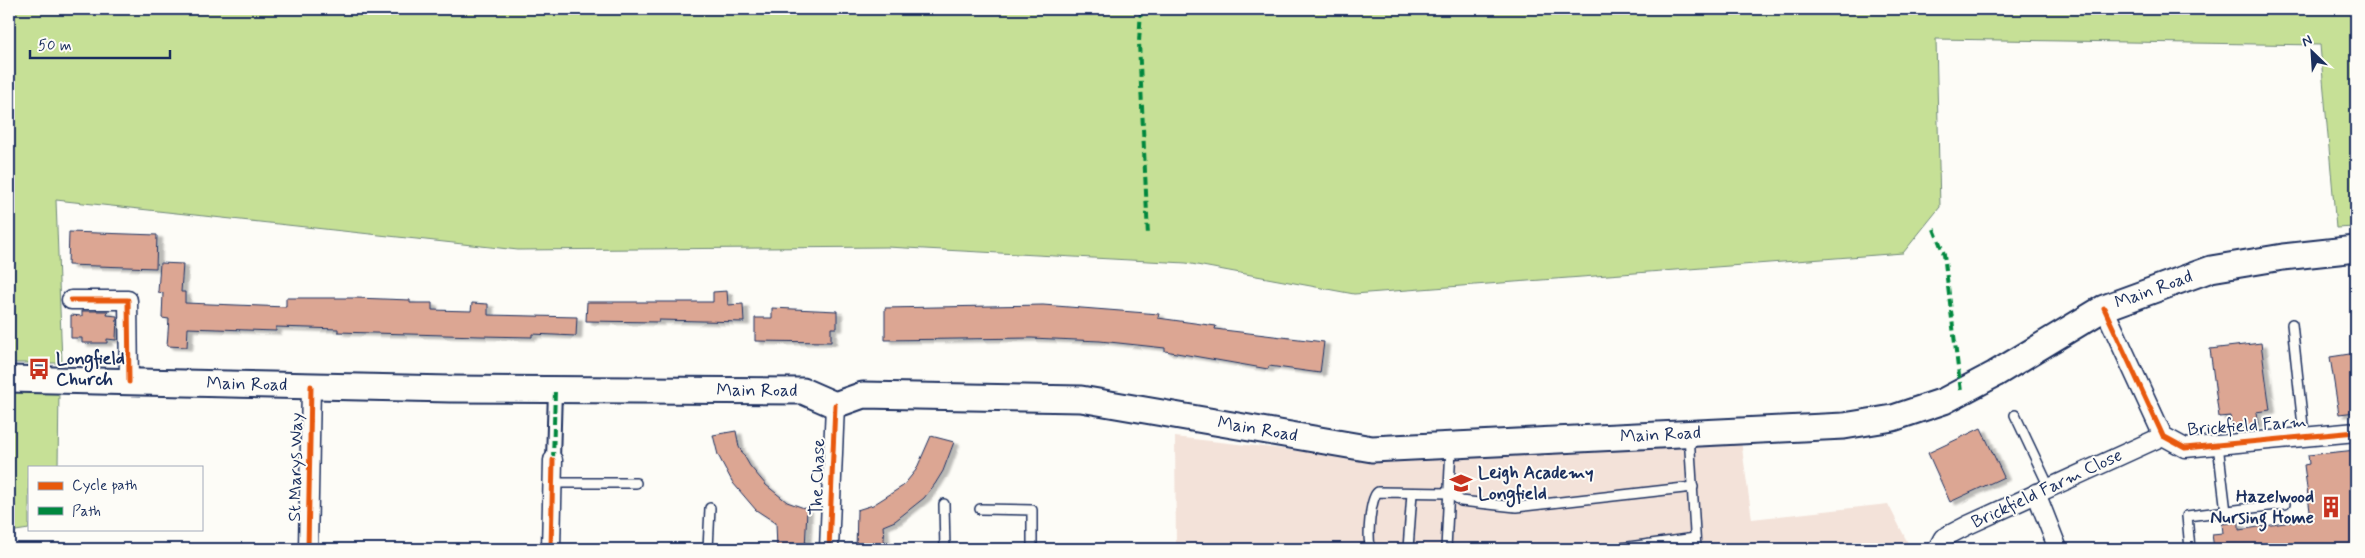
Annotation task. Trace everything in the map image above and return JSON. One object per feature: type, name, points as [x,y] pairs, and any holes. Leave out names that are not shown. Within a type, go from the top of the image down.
[{"type":"main road","name":"Main Road","points":[[9,380],[555,390],[803,391],[835,405],[863,395],[1081,399],[1372,449],[1689,432],[1844,426],[1893,418],[1944,400],[1995,374],[2104,308],[2211,269],[2283,257],[2356,249]]},
{"type":"street","points":[[71,300],[128,300],[129,382]]},
{"type":"street","name":"Brickfield Farm","points":[[2104,308],[2164,436],[2185,448],[2356,432]]},
{"type":"street","name":"St Marys Way","points":[[308,549],[311,386]]},
{"type":"street","points":[[551,549],[555,390]]},
{"type":"street","name":"The Chase","points":[[829,549],[835,405]]},
{"type":"street","name":"Brickfield Farm Close","points":[[1937,549],[1943,538],[2042,490],[2164,436]]},
{"type":"street","points":[[2042,490],[2058,549]]},
{"type":"lane","points":[[2292,324],[2304,436]]},
{"type":"lane","points":[[2015,415],[2042,490]]},
{"type":"lane","points":[[1689,432],[1696,549]]},
{"type":"lane","points":[[2218,445],[2226,512]]},
{"type":"lane","points":[[1446,549],[1451,446]]},
{"type":"lane","points":[[552,484],[636,483]]},
{"type":"lane","points":[[1371,549],[1369,535],[1374,494],[1378,492],[1450,493],[1461,501],[1516,507],[1693,487]]},
{"type":"lane","points":[[1408,549],[1412,493]]},
{"type":"lane","points":[[944,504],[945,549]]},
{"type":"lane","points":[[2190,549],[2187,516],[2285,504]]},
{"type":"lane","points":[[708,549],[710,508]]},
{"type":"lane","points":[[980,508],[1032,510],[1032,549]]},
{"type":"lane","points":[[1614,549],[1695,538]]},
{"type":"shaded area","name":"Leigh Academy Longfield","points":[[1175,437],[1400,462],[1741,441],[1752,519],[1888,504],[1911,549],[1176,549]]},
{"type":"green space","points":[[9,9],[2356,9],[2356,227],[2336,228],[2320,45],[1936,39],[1940,207],[1903,253],[1354,294],[1186,263],[887,247],[518,250],[56,200],[62,363],[9,363]]},
{"type":"green space","points":[[9,388],[59,388],[58,466],[28,466],[28,529],[9,532]]},
{"type":"building","points":[[69,232],[157,235],[156,268],[68,265]]},
{"type":"building","points":[[160,263],[183,264],[181,292],[185,292],[185,303],[286,307],[286,298],[356,298],[410,300],[410,303],[432,303],[432,310],[471,311],[472,303],[488,304],[488,315],[577,317],[576,336],[532,334],[532,337],[338,332],[338,329],[276,327],[276,331],[188,328],[187,347],[167,346],[169,319],[162,318],[163,293],[158,292]]},
{"type":"building","points":[[727,291],[728,305],[743,304],[744,322],[586,321],[587,302],[713,302],[713,292]]},
{"type":"building","points":[[1043,305],[1159,314],[1158,318],[1216,326],[1215,329],[1324,342],[1320,373],[1269,366],[1268,369],[1165,351],[1165,348],[1100,341],[1031,338],[885,340],[885,308]]},
{"type":"building","points":[[772,308],[837,311],[837,328],[831,328],[831,342],[755,341],[755,318],[772,318]]},
{"type":"building","points":[[82,311],[108,311],[107,315],[117,316],[116,340],[107,339],[107,343],[82,343],[82,338],[71,338],[71,315],[82,316]]},
{"type":"building","points":[[2261,343],[2270,410],[2256,412],[2258,425],[2232,429],[2230,416],[2219,417],[2210,349]]},
{"type":"building","points":[[2356,353],[2356,412],[2339,414],[2330,357]]},
{"type":"building","points":[[1981,428],[2004,477],[1950,502],[1928,453]]},
{"type":"building","points":[[736,431],[739,447],[750,466],[766,485],[787,502],[807,509],[805,549],[777,549],[776,523],[756,510],[733,483],[718,455],[713,435]]},
{"type":"building","points":[[931,436],[954,442],[943,471],[935,484],[924,498],[895,521],[883,526],[885,549],[856,549],[857,510],[873,505],[903,486],[916,470]]},
{"type":"building","name":"Hazelwood Nursing Home","points":[[2356,450],[2356,493],[2352,493],[2356,549],[2214,549],[2212,534],[2223,533],[2222,524],[2239,522],[2239,530],[2311,519],[2304,465],[2309,464],[2308,455]]},
{"type":"marked path","points":[[1141,9],[1139,42],[1148,236]]},
{"type":"marked path","points":[[1934,229],[1944,254],[1961,392]]},
{"type":"marked path","points":[[553,460],[555,390]]},
{"type":"cycle path","points":[[71,300],[128,300],[129,382]]},
{"type":"cycle path","points":[[2104,308],[2163,436],[2185,448],[2356,432]]},
{"type":"cycle path","points":[[308,549],[311,386]]},
{"type":"cycle path","points":[[829,549],[835,405]]},
{"type":"cycle path","points":[[551,549],[553,460]]},
{"type":"place","name":"Longfield Church","points":[[39,369]]},
{"type":"place","name":"Leigh Academy Longfield","points":[[1461,483]]},
{"type":"place","name":"Hazelwood Nursing Home","points":[[2331,507]]}]
